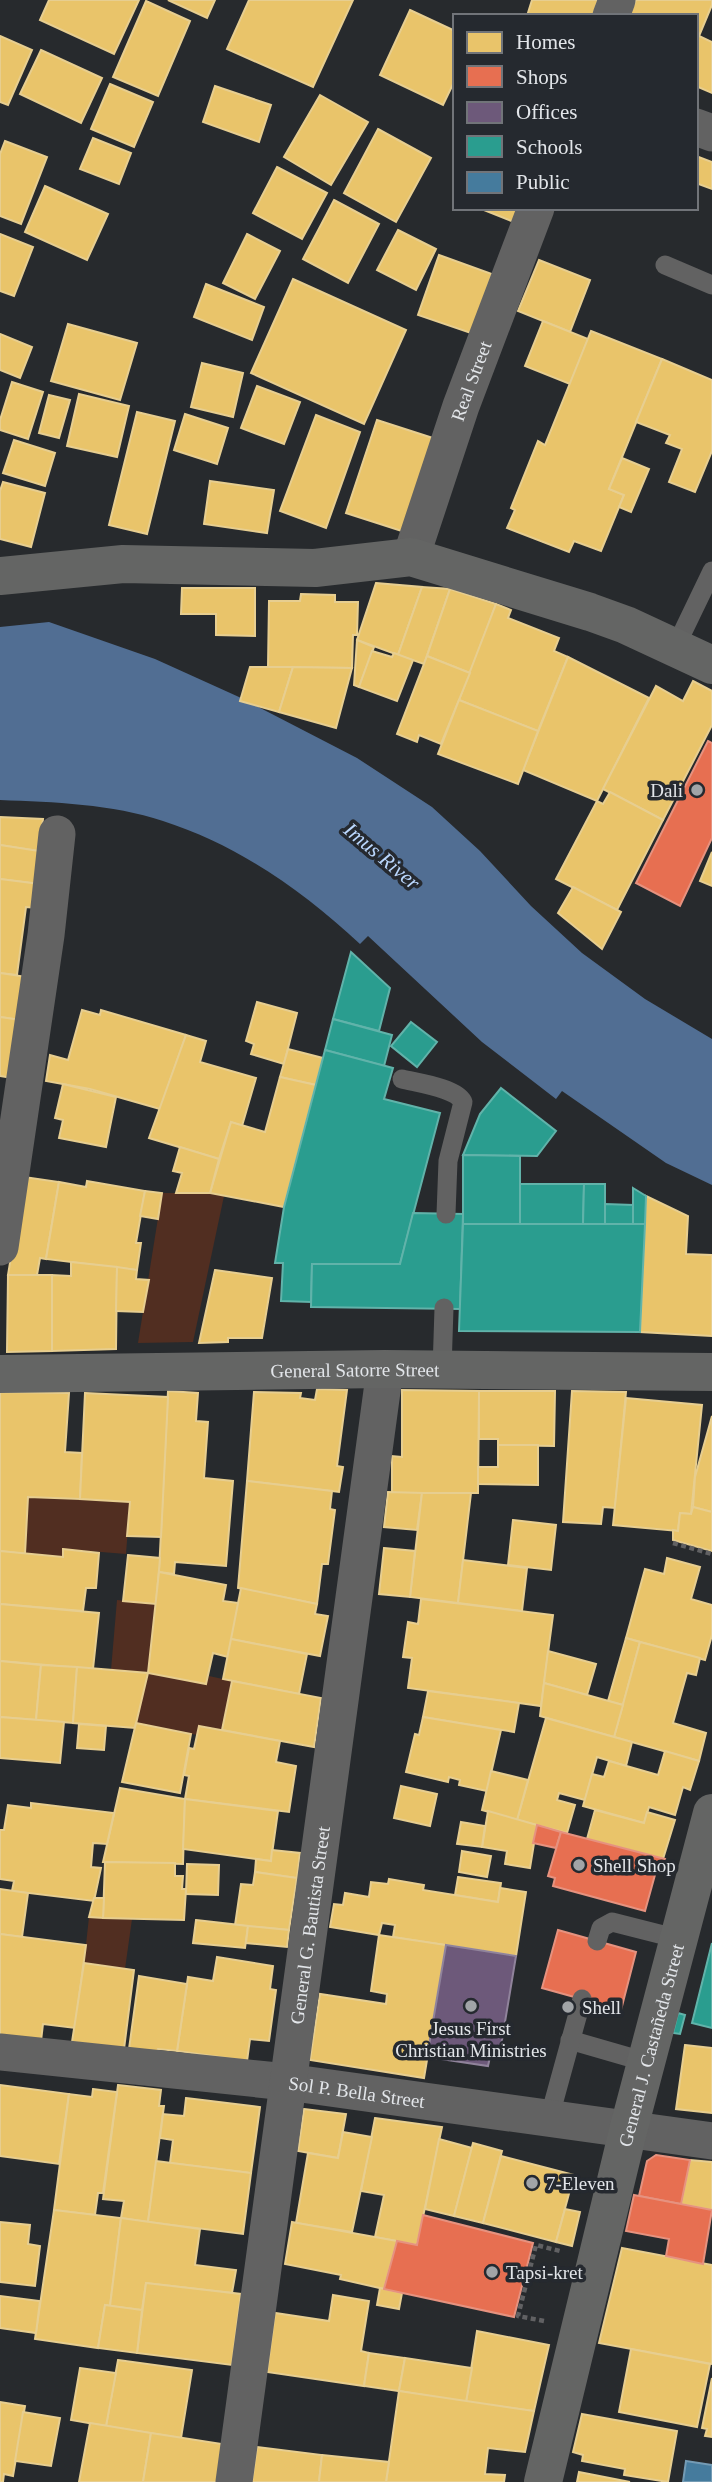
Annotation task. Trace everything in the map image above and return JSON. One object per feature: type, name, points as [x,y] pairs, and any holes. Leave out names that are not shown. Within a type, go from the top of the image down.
[{"type":"street","name":"Real Street","points":[[411,557],[461,406],[535,210]]},
{"type":"street","points":[[0,576],[123,564],[315,568],[411,557],[590,612],[626,625],[712,665]]},
{"type":"street","points":[[0,1247],[46,935],[57,834]]},
{"type":"street","name":"General Satorre Street","points":[[0,1374],[385,1369],[712,1372]]},
{"type":"street","name":"General G. Bautista Street","points":[[234,2482],[385,1369]]},
{"type":"street","name":"General J. Castañeda Street","points":[[543,2482],[628,2130],[712,1813]]},
{"type":"street","name":"Sol P. Bella Street","points":[[0,2052],[287,2082],[712,2141]]},
{"type":"lane","points":[[665,265],[712,285]]},
{"type":"lane","points":[[675,648],[712,571]]},
{"type":"lane","points":[[402,1079],[454,1092],[461,1097],[462,1107],[448,1161],[446,1214]]},
{"type":"lane","points":[[442,1370],[444,1308]]},
{"type":"lane","points":[[597,1941],[601,1928],[612,1922],[679,1939]]},
{"type":"lane","points":[[549,2119],[582,1999]]},
{"type":"lane","points":[[570,2040],[646,2063]]},
{"type":"path","points":[[673,1543],[712,1554]]},
{"type":"path","points":[[531,2264],[518,2315],[550,2323]]},
{"type":"shaded area","points":[[162,1193],[210,1193],[224,1196],[193,1342],[138,1343]]},
{"type":"shaded area","points":[[28,1497],[130,1502],[126,1554],[64,1549],[63,1557],[25,1554]]},
{"type":"shaded area","points":[[117,1600],[156,1604],[148,1673],[206,1684],[209,1676],[232,1681],[222,1730],[199,1726],[197,1735],[136,1723],[111,1670]]},
{"type":"shaded area","points":[[89,1917],[132,1919],[125,1969],[84,1963]]},
{"type":"water","name":"Imus River","points":[[49,622],[155,659],[239,697],[357,758],[432,807],[582,953],[645,999],[712,1039],[712,1185],[666,1163],[562,1091],[556,1099],[482,1042],[368,936],[360,944],[316,906],[243,856],[191,831],[144,815],[83,805],[0,800],[0,627]]},
{"type":"building: Homes","points":[[49,0],[139,0],[114,54],[40,20]]},
{"type":"building: Homes","points":[[168,0],[215,0],[207,18]]},
{"type":"building: Homes","points":[[249,0],[353,0],[313,87],[227,49]]},
{"type":"building: Homes","points":[[532,0],[598,0],[594,14],[528,14]]},
{"type":"building: Homes","points":[[636,0],[712,0],[699,36],[712,42],[712,93],[698,87],[698,14],[630,14]]},
{"type":"building: Homes","points":[[146,1],[190,21],[158,96],[113,77]]},
{"type":"building: Homes","points":[[410,10],[453,30],[453,84],[443,105],[380,75]]},
{"type":"building: Homes","points":[[0,36],[32,50],[8,105],[0,102]]},
{"type":"building: Homes","points":[[41,50],[102,78],[81,123],[20,94]]},
{"type":"building: Homes","points":[[110,84],[153,102],[134,147],[91,129]]},
{"type":"building: Homes","points":[[215,86],[271,105],[259,142],[203,122]]},
{"type":"building: Homes","points":[[320,95],[368,122],[331,185],[284,157]]},
{"type":"building: Homes","points":[[378,129],[431,158],[396,222],[344,193]]},
{"type":"building: Homes","points":[[93,138],[131,153],[119,184],[80,169]]},
{"type":"building: Homes","points":[[5,141],[47,157],[21,224],[0,216],[0,154]]},
{"type":"building: Homes","points":[[698,157],[712,162],[712,189],[698,184]]},
{"type":"building: Homes","points":[[277,167],[327,193],[302,239],[253,213]]},
{"type":"building: Homes","points":[[45,186],[108,214],[87,260],[25,232]]},
{"type":"building: Homes","points":[[334,200],[379,224],[348,283],[303,259]]},
{"type":"building: Homes","points":[[484,210],[525,210],[519,224]]},
{"type":"building: Homes","points":[[398,230],[436,249],[416,290],[377,270]]},
{"type":"building: Homes","points":[[0,234],[33,247],[14,296],[0,291]]},
{"type":"building: Homes","points":[[247,234],[280,251],[255,299],[223,283]]},
{"type":"building: Homes","points":[[439,255],[492,274],[471,333],[418,315]]},
{"type":"building: Homes","points":[[539,260],[590,280],[570,332],[518,311]]},
{"type":"building: Homes","points":[[293,279],[406,330],[364,424],[251,373]]},
{"type":"building: Homes","points":[[206,284],[264,307],[252,340],[194,317]]},
{"type":"building: Homes","points":[[543,321],[588,339],[570,384],[525,366]]},
{"type":"building: Homes","points":[[68,324],[137,343],[120,400],[51,381]]},
{"type":"building: Homes","points":[[591,331],[662,359],[609,489],[624,495],[601,551],[574,541],[569,552],[507,528],[515,510],[511,508],[538,441],[545,445]]},
{"type":"building: Homes","points":[[0,334],[32,347],[20,378],[0,370]]},
{"type":"building: Homes","points":[[662,359],[712,380],[712,451],[695,492],[669,482],[682,449],[666,443],[670,435],[636,422]]},
{"type":"building: Homes","points":[[202,363],[243,373],[233,417],[191,407]]},
{"type":"building: Homes","points":[[12,382],[43,392],[28,439],[0,430],[0,420]]},
{"type":"building: Homes","points":[[257,386],[300,402],[284,444],[241,428]]},
{"type":"building: Homes","points":[[79,394],[129,406],[117,457],[67,446]]},
{"type":"building: Homes","points":[[49,395],[70,400],[59,438],[39,433]]},
{"type":"building: Homes","points":[[137,412],[175,421],[147,534],[109,525]]},
{"type":"building: Homes","points":[[185,414],[228,428],[217,464],[174,450]]},
{"type":"building: Homes","points":[[316,415],[360,432],[326,528],[280,511]]},
{"type":"building: Homes","points":[[377,420],[442,441],[411,534],[346,513]]},
{"type":"building: Homes","points":[[14,440],[55,453],[45,486],[3,473]]},
{"type":"building: Homes","points":[[622,458],[649,469],[631,512],[619,507],[624,495],[609,489]]},
{"type":"building: Homes","points":[[210,481],[274,490],[267,533],[204,524]]},
{"type":"building: Homes","points":[[3,482],[45,493],[31,547],[0,539],[0,491]]},
{"type":"building: Homes","points":[[376,583],[422,587],[398,655],[357,640]]},
{"type":"building: Homes","points":[[422,587],[450,589],[424,664],[398,655]]},
{"type":"building: Homes","points":[[182,588],[255,588],[255,636],[216,635],[216,614],[181,614]]},
{"type":"building: Homes","points":[[450,589],[496,604],[470,673],[427,656]]},
{"type":"building: Homes","points":[[301,594],[335,595],[335,602],[358,602],[352,668],[268,667],[269,601],[300,601]]},
{"type":"building: Homes","points":[[496,604],[511,610],[508,618],[559,638],[554,651],[568,657],[538,731],[459,700]]},
{"type":"building: Homes","points":[[357,640],[374,647],[359,687],[354,685]]},
{"type":"building: Homes","points":[[372,651],[392,657],[394,653],[413,660],[397,701],[359,687]]},
{"type":"building: Homes","points":[[427,656],[470,673],[441,744],[419,735],[417,742],[397,734]]},
{"type":"building: Homes","points":[[568,657],[649,698],[597,801],[523,770]]},
{"type":"building: Homes","points":[[250,667],[293,667],[279,712],[240,701]]},
{"type":"building: Homes","points":[[293,667],[352,668],[336,728],[279,712]]},
{"type":"building: Homes","points":[[693,681],[712,691],[712,725],[663,820],[603,789],[656,686],[683,701]]},
{"type":"building: Homes","points":[[459,700],[538,731],[518,784],[438,754]]},
{"type":"building: Homes","points":[[610,792],[663,820],[617,910],[556,879],[597,801],[603,804]]},
{"type":"building: Homes","points":[[0,817],[43,819],[39,851],[0,845]]},
{"type":"building: Homes","points":[[0,845],[39,851],[40,884],[0,879]]},
{"type":"building: Homes","points":[[712,852],[712,886],[700,881]]},
{"type":"building: Homes","points":[[0,879],[40,884],[36,908],[26,907],[17,975],[0,973]]},
{"type":"building: Homes","points":[[573,887],[621,912],[602,949],[558,913]]},
{"type":"building: Homes","points":[[0,973],[27,977],[21,1020],[0,1017]]},
{"type":"building: Homes","points":[[257,1002],[297,1013],[284,1064],[251,1054],[254,1044],[246,1041]]},
{"type":"building: Homes","points":[[82,1010],[100,1015],[101,1010],[186,1035],[160,1109],[90,1089],[46,1081],[50,1055],[68,1060]]},
{"type":"building: Homes","points":[[0,1017],[21,1020],[13,1078],[0,1076]]},
{"type":"building: Homes","points":[[186,1035],[206,1041],[200,1062],[256,1078],[242,1126],[231,1122],[219,1159],[149,1138]]},
{"type":"building: Homes","points":[[288,1049],[323,1058],[316,1085],[280,1077]]},
{"type":"building: Homes","points":[[280,1077],[316,1085],[284,1207],[210,1193],[231,1122],[265,1132]]},
{"type":"building: Homes","points":[[63,1084],[116,1097],[106,1147],[59,1138],[63,1120],[55,1118]]},
{"type":"building: Homes","points":[[180,1147],[219,1159],[210,1193],[176,1193],[182,1173],[173,1171]]},
{"type":"building: Homes","points":[[24,1177],[59,1182],[46,1259],[40,1258],[37,1275],[8,1275]]},
{"type":"building: Homes","points":[[87,1181],[145,1191],[136,1243],[141,1243],[137,1270],[46,1259],[59,1182],[86,1187]]},
{"type":"building: Homes","points":[[145,1191],[162,1193],[158,1219],[140,1216]]},
{"type":"building: Homes","points":[[646,1196],[688,1216],[686,1254],[712,1255],[712,1336],[640,1332]]},
{"type":"building: Homes","points":[[71,1262],[117,1267],[116,1349],[52,1351],[52,1275],[71,1276]]},
{"type":"building: Homes","points":[[117,1267],[137,1270],[136,1279],[149,1280],[143,1312],[116,1311]]},
{"type":"building: Homes","points":[[215,1270],[272,1278],[262,1338],[228,1338],[228,1342],[199,1343]]},
{"type":"building: Homes","points":[[8,1275],[52,1275],[52,1351],[7,1352]]},
{"type":"building: Homes","points":[[317,1389],[347,1390],[337,1466],[343,1467],[339,1492],[247,1481],[254,1392],[301,1393],[300,1398],[315,1400]]},
{"type":"building: Homes","points":[[402,1390],[479,1391],[478,1493],[392,1493],[392,1456],[402,1457]]},
{"type":"building: Homes","points":[[168,1391],[198,1393],[196,1421],[208,1422],[204,1478],[233,1481],[226,1566],[175,1562],[174,1574],[159,1572]]},
{"type":"building: Homes","points":[[479,1391],[555,1391],[554,1446],[498,1445],[498,1439],[479,1439]]},
{"type":"building: Homes","points":[[572,1391],[626,1392],[615,1508],[603,1507],[601,1524],[563,1522]]},
{"type":"building: Homes","points":[[0,1392],[69,1393],[65,1452],[82,1453],[80,1499],[28,1497],[25,1554],[0,1551]]},
{"type":"building: Homes","points":[[85,1393],[168,1397],[161,1537],[127,1536],[130,1502],[80,1499]]},
{"type":"building: Homes","points":[[626,1398],[702,1405],[691,1514],[680,1513],[678,1531],[613,1525]]},
{"type":"building: Homes","points":[[712,1416],[712,1512],[693,1507],[695,1477]]},
{"type":"building: Homes","points":[[498,1445],[538,1445],[538,1485],[478,1484],[478,1467],[498,1467]]},
{"type":"building: Homes","points":[[247,1481],[332,1491],[330,1509],[335,1510],[328,1564],[322,1564],[317,1604],[238,1588]]},
{"type":"building: Homes","points":[[388,1492],[422,1493],[417,1530],[384,1527]]},
{"type":"building: Homes","points":[[422,1493],[471,1493],[458,1603],[410,1597]]},
{"type":"building: Homes","points":[[693,1507],[712,1512],[712,1551],[673,1540],[673,1530],[678,1531],[680,1513],[691,1514]]},
{"type":"building: Homes","points":[[513,1520],[556,1525],[551,1570],[508,1565]]},
{"type":"building: Homes","points":[[384,1548],[415,1551],[410,1597],[379,1594]]},
{"type":"building: Homes","points":[[63,1549],[99,1553],[96,1588],[86,1588],[83,1611],[0,1604],[0,1551],[63,1557]]},
{"type":"building: Homes","points":[[128,1555],[160,1558],[156,1604],[123,1601]]},
{"type":"building: Homes","points":[[667,1558],[700,1567],[691,1599],[712,1605],[712,1635],[705,1660],[626,1638],[645,1569],[664,1574]]},
{"type":"building: Homes","points":[[463,1560],[527,1568],[522,1611],[458,1603]]},
{"type":"building: Homes","points":[[159,1572],[226,1585],[223,1601],[239,1603],[228,1657],[213,1653],[206,1684],[148,1673]]},
{"type":"building: Homes","points":[[241,1588],[317,1604],[315,1614],[328,1616],[320,1656],[231,1639]]},
{"type":"building: Homes","points":[[421,1599],[553,1615],[541,1706],[408,1688],[412,1658],[403,1657],[408,1622],[418,1624]]},
{"type":"building: Homes","points":[[0,1604],[99,1613],[93,1669],[0,1661]]},
{"type":"building: Homes","points":[[626,1638],[640,1642],[623,1705],[608,1701]]},
{"type":"building: Homes","points":[[231,1639],[307,1654],[299,1694],[223,1679]]},
{"type":"building: Homes","points":[[640,1642],[700,1658],[696,1675],[687,1673],[673,1723],[706,1733],[699,1761],[614,1737]]},
{"type":"building: Homes","points":[[548,1651],[596,1664],[587,1695],[544,1683]]},
{"type":"building: Homes","points":[[0,1661],[41,1665],[36,1720],[0,1717]]},
{"type":"building: Homes","points":[[41,1665],[77,1667],[73,1723],[36,1720]]},
{"type":"building: Homes","points":[[77,1667],[148,1673],[135,1728],[73,1723]]},
{"type":"building: Homes","points":[[232,1681],[321,1698],[314,1747],[222,1730]]},
{"type":"building: Homes","points":[[544,1683],[623,1705],[614,1737],[540,1716]]},
{"type":"building: Homes","points":[[428,1691],[519,1703],[514,1732],[423,1717]]},
{"type":"building: Homes","points":[[0,1717],[64,1722],[60,1763],[0,1758]]},
{"type":"building: Homes","points":[[423,1717],[501,1730],[487,1791],[459,1785],[460,1780],[449,1777],[448,1782],[406,1772],[415,1734],[419,1735]]},
{"type":"building: Homes","points":[[546,1718],[632,1742],[626,1766],[597,1757],[585,1800],[559,1793],[557,1800],[575,1805],[567,1833],[517,1820]]},
{"type":"building: Homes","points":[[136,1723],[191,1734],[180,1793],[122,1782]]},
{"type":"building: Homes","points":[[79,1724],[106,1726],[104,1750],[77,1748]]},
{"type":"building: Homes","points":[[199,1726],[280,1741],[276,1762],[296,1766],[289,1812],[185,1799],[189,1776],[184,1775],[189,1748],[194,1749]]},
{"type":"building: Homes","points":[[665,1751],[699,1761],[690,1790],[683,1787],[675,1815],[649,1807],[644,1823],[583,1806],[592,1774],[604,1777],[609,1761],[658,1775]]},
{"type":"building: Homes","points":[[491,1771],[528,1780],[517,1820],[482,1810]]},
{"type":"building: Homes","points":[[401,1786],[437,1794],[430,1826],[394,1818]]},
{"type":"building: Homes","points":[[120,1788],[185,1799],[183,1864],[103,1862]]},
{"type":"building: Homes","points":[[185,1799],[278,1811],[271,1861],[183,1849]]},
{"type":"building: Homes","points":[[31,1803],[114,1813],[107,1844],[93,1843],[91,1867],[101,1868],[94,1901],[12,1891],[14,1881],[0,1879],[0,1830],[4,1830],[8,1805],[31,1808]]},
{"type":"building: Homes","points":[[595,1810],[644,1823],[647,1812],[675,1820],[663,1859],[587,1839]]},
{"type":"building: Homes","points":[[488,1811],[537,1825],[530,1868],[505,1864],[507,1851],[482,1847]]},
{"type":"building: Homes","points":[[461,1822],[485,1826],[482,1847],[457,1844]]},
{"type":"building: Homes","points":[[272,1850],[300,1853],[297,1878],[255,1872],[256,1859],[271,1861]]},
{"type":"building: Homes","points":[[462,1851],[491,1856],[487,1877],[459,1872]]},
{"type":"building: Homes","points":[[105,1862],[175,1863],[175,1876],[183,1876],[182,1889],[186,1889],[184,1920],[103,1918]]},
{"type":"building: Homes","points":[[187,1864],[219,1865],[218,1895],[186,1894]]},
{"type":"building: Homes","points":[[255,1872],[297,1878],[289,1930],[235,1925],[241,1884],[253,1885]]},
{"type":"building: Homes","points":[[458,1877],[501,1883],[498,1902],[455,1895]]},
{"type":"building: Homes","points":[[389,1879],[424,1885],[423,1890],[498,1902],[500,1888],[526,1892],[516,1956],[393,1937],[395,1925],[382,1923],[379,1935],[330,1927],[334,1904],[343,1905],[345,1893],[369,1897],[371,1882],[388,1884]]},
{"type":"building: Homes","points":[[0,1889],[28,1893],[22,1937],[0,1934]]},
{"type":"building: Homes","points":[[94,1898],[104,1898],[103,1918],[89,1917]]},
{"type":"building: Homes","points":[[196,1920],[248,1926],[245,1948],[193,1943]]},
{"type":"building: Homes","points":[[248,1926],[289,1930],[287,1947],[246,1943]]},
{"type":"building: Homes","points":[[0,1934],[86,1945],[75,2028],[43,2024],[41,2041],[0,2036]]},
{"type":"building: Homes","points":[[379,1935],[446,1945],[424,2078],[310,2060],[320,1994],[386,2004],[387,1994],[371,1991]]},
{"type":"building: Homes","points":[[217,1957],[273,1966],[270,1989],[276,1990],[269,2041],[250,2039],[247,2061],[177,2051],[188,1977],[213,1981]]},
{"type":"building: Homes","points":[[84,1963],[134,1970],[124,2049],[72,2042]]},
{"type":"building: Homes","points":[[139,1976],[187,1984],[177,2051],[158,2049],[157,2053],[129,2049]]},
{"type":"building: Homes","points":[[685,2045],[712,2048],[712,2113],[676,2109]]},
{"type":"building: Homes","points":[[0,2085],[69,2094],[59,2164],[0,2156]]},
{"type":"building: Homes","points":[[118,2085],[161,2090],[159,2106],[164,2106],[148,2222],[121,2218],[124,2201],[103,2199]]},
{"type":"building: Homes","points":[[93,2089],[117,2092],[103,2193],[98,2193],[95,2215],[54,2210],[69,2094],[92,2097]]},
{"type":"building: Homes","points":[[186,2098],[260,2107],[251,2173],[170,2163],[173,2140],[160,2138],[163,2114],[184,2116]]},
{"type":"building: Homes","points":[[304,2109],[346,2114],[338,2158],[298,2151]]},
{"type":"building: Homes","points":[[375,2118],[442,2127],[417,2245],[375,2237],[384,2195],[361,2191]]},
{"type":"building: Homes","points":[[343,2132],[372,2137],[352,2232],[296,2223],[308,2153],[338,2158]]},
{"type":"building: Homes","points":[[439,2139],[472,2148],[454,2216],[425,2209]]},
{"type":"building: Homes","points":[[473,2143],[502,2151],[483,2223],[454,2216]]},
{"type":"building: Homes","points":[[501,2156],[574,2175],[556,2242],[483,2223]]},
{"type":"building: Homes","points":[[690,2160],[712,2162],[712,2210],[681,2204]]},
{"type":"building: Homes","points":[[156,2161],[251,2173],[243,2234],[148,2222]]},
{"type":"building: Homes","points":[[565,2209],[580,2212],[572,2246],[556,2242]]},
{"type":"building: Homes","points":[[54,2210],[121,2218],[110,2306],[105,2305],[98,2348],[35,2339]]},
{"type":"building: Homes","points":[[121,2218],[200,2229],[195,2265],[236,2270],[232,2293],[146,2283],[142,2310],[110,2306]]},
{"type":"building: Homes","points":[[0,2222],[30,2225],[28,2244],[40,2246],[35,2286],[0,2282]]},
{"type":"building: Homes","points":[[292,2222],[397,2241],[384,2289],[340,2279],[341,2275],[285,2264]]},
{"type":"building: Homes","points":[[622,2248],[712,2265],[712,2364],[599,2343]]},
{"type":"building: Homes","points":[[146,2283],[241,2294],[232,2365],[137,2353]]},
{"type":"building: Homes","points":[[380,2288],[402,2293],[399,2309],[377,2305]]},
{"type":"building: Homes","points":[[333,2295],[369,2301],[361,2351],[369,2353],[364,2386],[267,2372],[275,2313],[329,2321]]},
{"type":"building: Homes","points":[[0,2296],[40,2301],[36,2333],[0,2328]]},
{"type":"building: Homes","points":[[105,2305],[142,2310],[137,2353],[98,2348]]},
{"type":"building: Homes","points":[[477,2331],[549,2345],[534,2411],[466,2402]]},
{"type":"building: Homes","points":[[631,2349],[710,2364],[697,2427],[619,2412]]},
{"type":"building: Homes","points":[[369,2353],[405,2358],[399,2391],[364,2386]]},
{"type":"building: Homes","points":[[405,2358],[472,2368],[466,2402],[399,2391]]},
{"type":"building: Homes","points":[[118,2360],[192,2370],[181,2438],[106,2426]]},
{"type":"building: Homes","points":[[80,2368],[116,2373],[106,2426],[71,2420]]},
{"type":"building: Homes","points":[[712,2378],[712,2437],[705,2436],[707,2429],[702,2428]]},
{"type":"building: Homes","points":[[399,2391],[534,2411],[525,2452],[488,2448],[485,2474],[505,2475],[504,2482],[386,2482]]},
{"type":"building: Homes","points":[[0,2402],[25,2406],[13,2476],[4,2474],[3,2482],[0,2482]]},
{"type":"building: Homes","points":[[23,2412],[60,2418],[51,2466],[15,2461]]},
{"type":"building: Homes","points":[[582,2414],[677,2431],[668,2482],[624,2475],[625,2469],[582,2461],[583,2455],[573,2452]]},
{"type":"building: Homes","points":[[90,2423],[151,2433],[143,2482],[79,2482]]},
{"type":"building: Homes","points":[[151,2433],[222,2444],[217,2482],[143,2482]]},
{"type":"building: Homes","points":[[257,2447],[322,2455],[319,2482],[252,2482]]},
{"type":"building: Homes","points":[[322,2455],[389,2462],[386,2482],[319,2482]]},
{"type":"building: Homes","points":[[579,2472],[630,2482],[577,2482]]},
{"type":"building: Shops","name":"Dali","points":[[708,741],[712,743],[712,838],[680,906],[636,883]]},
{"type":"building: Shops","points":[[537,1825],[561,1832],[556,1848],[533,1843]]},
{"type":"building: Shops","points":[[561,1832],[665,1859],[663,1866],[658,1864],[645,1911],[553,1886],[555,1878],[548,1876]]},
{"type":"building: Shops","points":[[558,1930],[636,1952],[621,2010],[542,1988]]},
{"type":"building: Shops","points":[[656,2155],[690,2160],[681,2204],[639,2196],[647,2161]]},
{"type":"building: Shops","points":[[634,2195],[712,2210],[703,2264],[666,2256],[669,2239],[626,2231]]},
{"type":"building: Shops","points":[[423,2215],[533,2243],[514,2317],[384,2289],[397,2241],[417,2245]]},
{"type":"building: Offices","name":"Jesus First Christian Ministries","points":[[446,1945],[516,1956],[499,2058],[490,2057],[488,2066],[427,2057]]},
{"type":"building: Schools","points":[[351,952],[390,988],[379,1031],[333,1019]]},
{"type":"building: Schools","points":[[333,1019],[392,1035],[384,1066],[325,1050]]},
{"type":"building: Schools","points":[[411,1022],[437,1042],[417,1067],[391,1046]]},
{"type":"building: Schools","points":[[325,1050],[393,1068],[384,1099],[440,1113],[400,1264],[312,1264],[311,1302],[281,1301],[283,1263],[275,1263],[284,1207]]},
{"type":"building: Schools","points":[[501,1088],[556,1131],[537,1156],[463,1155],[480,1114]]},
{"type":"building: Schools","points":[[463,1155],[520,1156],[520,1224],[463,1224]]},
{"type":"building: Schools","points":[[520,1184],[584,1184],[583,1224],[520,1224]]},
{"type":"building: Schools","points":[[584,1184],[605,1184],[605,1224],[583,1224]]},
{"type":"building: Schools","points":[[633,1188],[646,1196],[645,1224],[633,1224]]},
{"type":"building: Schools","points":[[605,1204],[633,1205],[633,1224],[605,1224]]},
{"type":"building: Schools","points":[[413,1213],[463,1214],[460,1309],[311,1307],[312,1264],[400,1264]]},
{"type":"building: Schools","points":[[463,1224],[645,1224],[640,1332],[459,1331]]},
{"type":"building: Schools","points":[[712,1943],[712,2028],[692,2023]]},
{"type":"building: Schools","points":[[678,2013],[685,2015],[680,2034],[673,2033]]},
{"type":"building: Public","points":[[686,2461],[712,2465],[712,2482],[683,2482]]},
{"type":"place","name":"Dali","points":[[697,790]]},
{"type":"place","name":"Shell Shop","points":[[579,1865]]},
{"type":"place","name":"Jesus First Christian Ministries","points":[[471,2006]]},
{"type":"place","name":"Shell","points":[[568,2007]]},
{"type":"place","name":"7-Eleven","points":[[532,2183]]},
{"type":"place","name":"Tapsi-kret","points":[[492,2272]]}]
